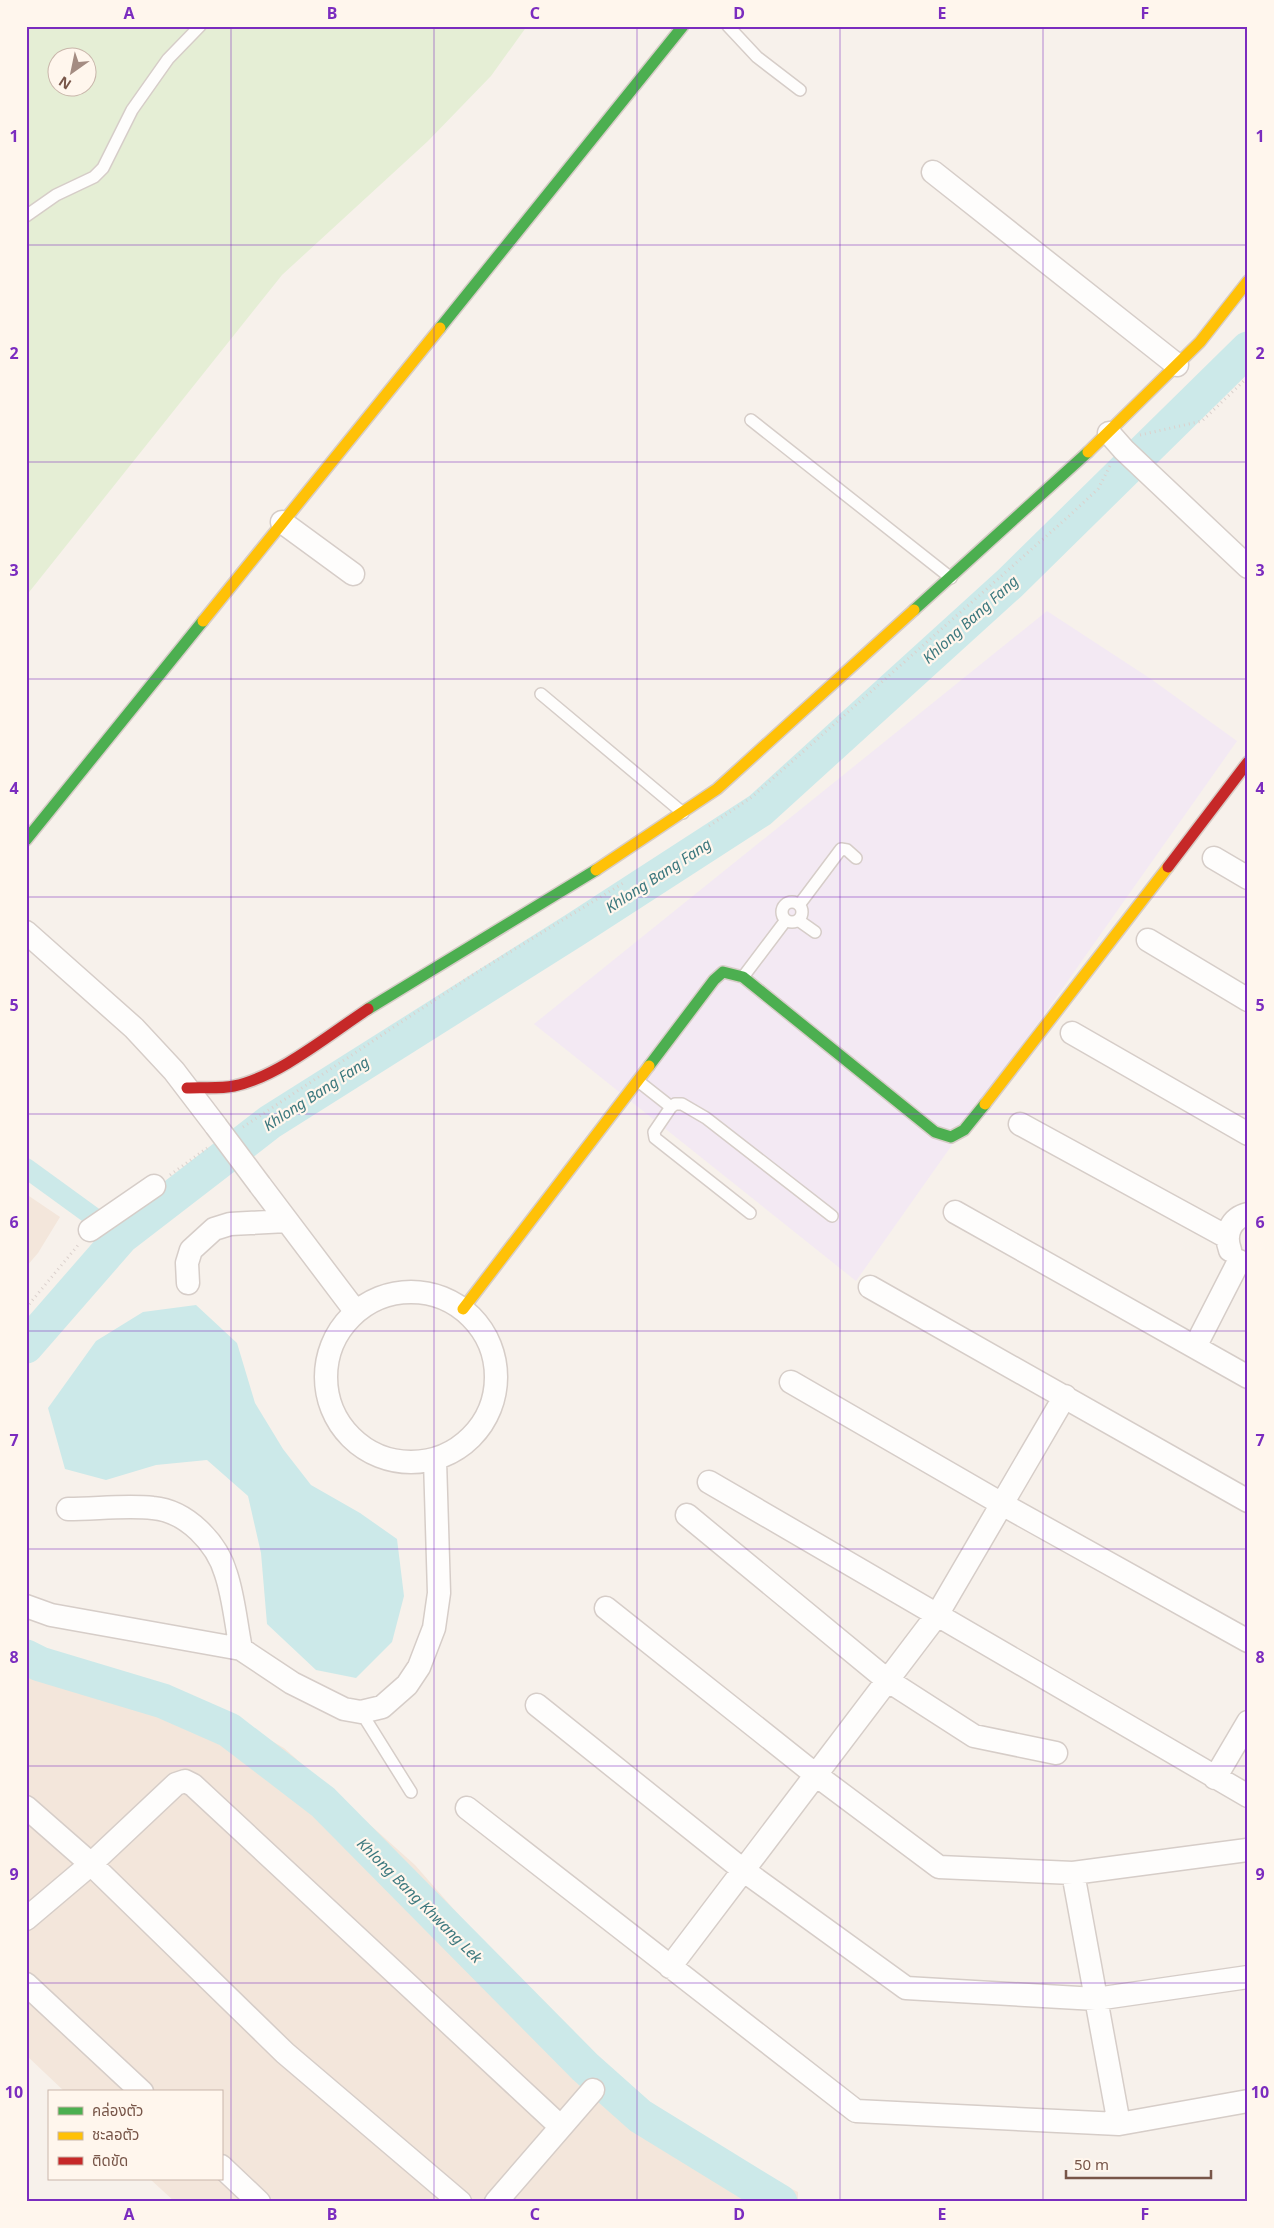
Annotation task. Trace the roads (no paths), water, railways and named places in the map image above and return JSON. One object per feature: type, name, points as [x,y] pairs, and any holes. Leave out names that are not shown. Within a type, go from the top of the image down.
[{"type":"street","points":[[26,840],[683,26]]},
{"type":"street","points":[[933,172],[1177,365]]},
{"type":"street","points":[[187,1088],[233,1086],[257,1079],[279,1068],[376,1004],[602,866],[716,789],[1109,433],[1200,342],[1248,280]]},
{"type":"street","points":[[1109,433],[1131,456],[1246,560]]},
{"type":"street","points":[[282,522],[353,574]]},
{"type":"street","points":[[463,1309],[714,980],[723,972],[743,977],[934,1132],[952,1137],[964,1130],[1078,985],[1248,762]]},
{"type":"street","points":[[1214,858],[1248,878]]},
{"type":"street","points":[[26,932],[134,1028],[187,1088],[356,1312]]},
{"type":"street","points":[[1148,940],[1248,1000]]},
{"type":"street","points":[[1072,1033],[1248,1134]]},
{"type":"street","points":[[1020,1124],[1227,1237]]},
{"type":"street","points":[[90,1230],[154,1186]]},
{"type":"street","points":[[955,1212],[1248,1377]]},
{"type":"street","points":[[1195,1347],[1244,1262],[1230,1250],[1227,1237],[1232,1223],[1248,1214]]},
{"type":"street","points":[[188,1284],[187,1264],[191,1250],[214,1229],[230,1224],[287,1221]]},
{"type":"street","points":[[870,1287],[1248,1501]]},
{"type":"street","points":[[409,1292],[437,1296],[463,1309],[482,1329],[494,1353],[497,1380],[492,1406],[480,1430],[460,1449],[435,1460],[410,1463],[384,1458],[362,1446],[343,1428],[331,1406],[326,1380],[328,1355],[339,1332],[356,1312],[380,1298],[409,1292]]},
{"type":"street","points":[[791,1382],[1002,1504],[1248,1641]]},
{"type":"street","points":[[670,1967],[937,1614],[1065,1396]]},
{"type":"street","points":[[26,1606],[50,1615],[240,1649],[292,1683],[344,1709],[361,1712],[382,1707],[406,1685],[419,1667],[434,1628],[438,1593],[435,1460]]},
{"type":"street","points":[[709,1482],[1248,1796]]},
{"type":"street","points":[[68,1509],[153,1508],[170,1512],[187,1520],[204,1536],[217,1554],[226,1573],[240,1649]]},
{"type":"street","points":[[687,1515],[887,1680],[974,1736],[1056,1753]]},
{"type":"street","points":[[606,1608],[816,1775],[939,1867],[1072,1873],[1247,1850]]},
{"type":"street","points":[[537,1705],[744,1870],[906,1988],[1096,1999],[1248,1977]]},
{"type":"street","points":[[1215,1778],[1248,1722]]},
{"type":"street","points":[[26,1919],[90,1864],[176,1784],[185,1781],[193,1785],[561,2127]]},
{"type":"street","points":[[26,1806],[90,1864],[285,2053],[460,2202]]},
{"type":"street","points":[[467,1808],[856,2111],[1119,2124],[1248,2101]]},
{"type":"street","points":[[1072,1873],[1119,2124]]},
{"type":"street","points":[[26,1984],[140,2090]]},
{"type":"street","points":[[496,2202],[593,2090]]},
{"type":"street","points":[[222,2167],[259,2202]]},
{"type":"lane","points":[[26,216],[56,195],[94,177],[103,168],[132,110],[168,59],[200,26]]},
{"type":"lane","points":[[728,26],[757,58],[800,90]]},
{"type":"lane","points":[[751,420],[950,578]]},
{"type":"lane","points":[[540,694],[683,813]]},
{"type":"lane","points":[[799,905],[841,849],[847,850],[856,858]]},
{"type":"lane","points":[[792,902],[799,905],[802,912],[798,920],[792,922],[786,920],[782,911],[784,906],[792,902]]},
{"type":"lane","points":[[743,977],[786,920]]},
{"type":"lane","points":[[798,920],[815,932]]},
{"type":"lane","points":[[638,1081],[671,1107]]},
{"type":"lane","points":[[750,1213],[655,1138],[654,1132],[675,1104],[682,1104],[706,1118],[832,1216]]},
{"type":"lane","points":[[361,1712],[411,1792]]},
{"type":"water","points":[[196,1305],[237,1343],[255,1403],[283,1449],[311,1485],[360,1513],[397,1539],[404,1596],[392,1642],[356,1678],[316,1670],[267,1624],[261,1553],[248,1496],[207,1460],[156,1465],[106,1480],[65,1469],[48,1408],[96,1341],[143,1312]]},
{"type":"waterway","name":"Khlong Bang Fang","points":[[26,1346],[121,1237],[270,1122],[576,929],[760,810],[1010,583],[1248,349]]},
{"type":"waterway","points":[[26,1168],[121,1237]]},
{"type":"waterway","name":"Khlong Bang Khwang Lek","points":[[26,1657],[40,1664],[163,1701],[229,1730],[323,1802],[585,2067],[640,2116],[780,2202]]}]
